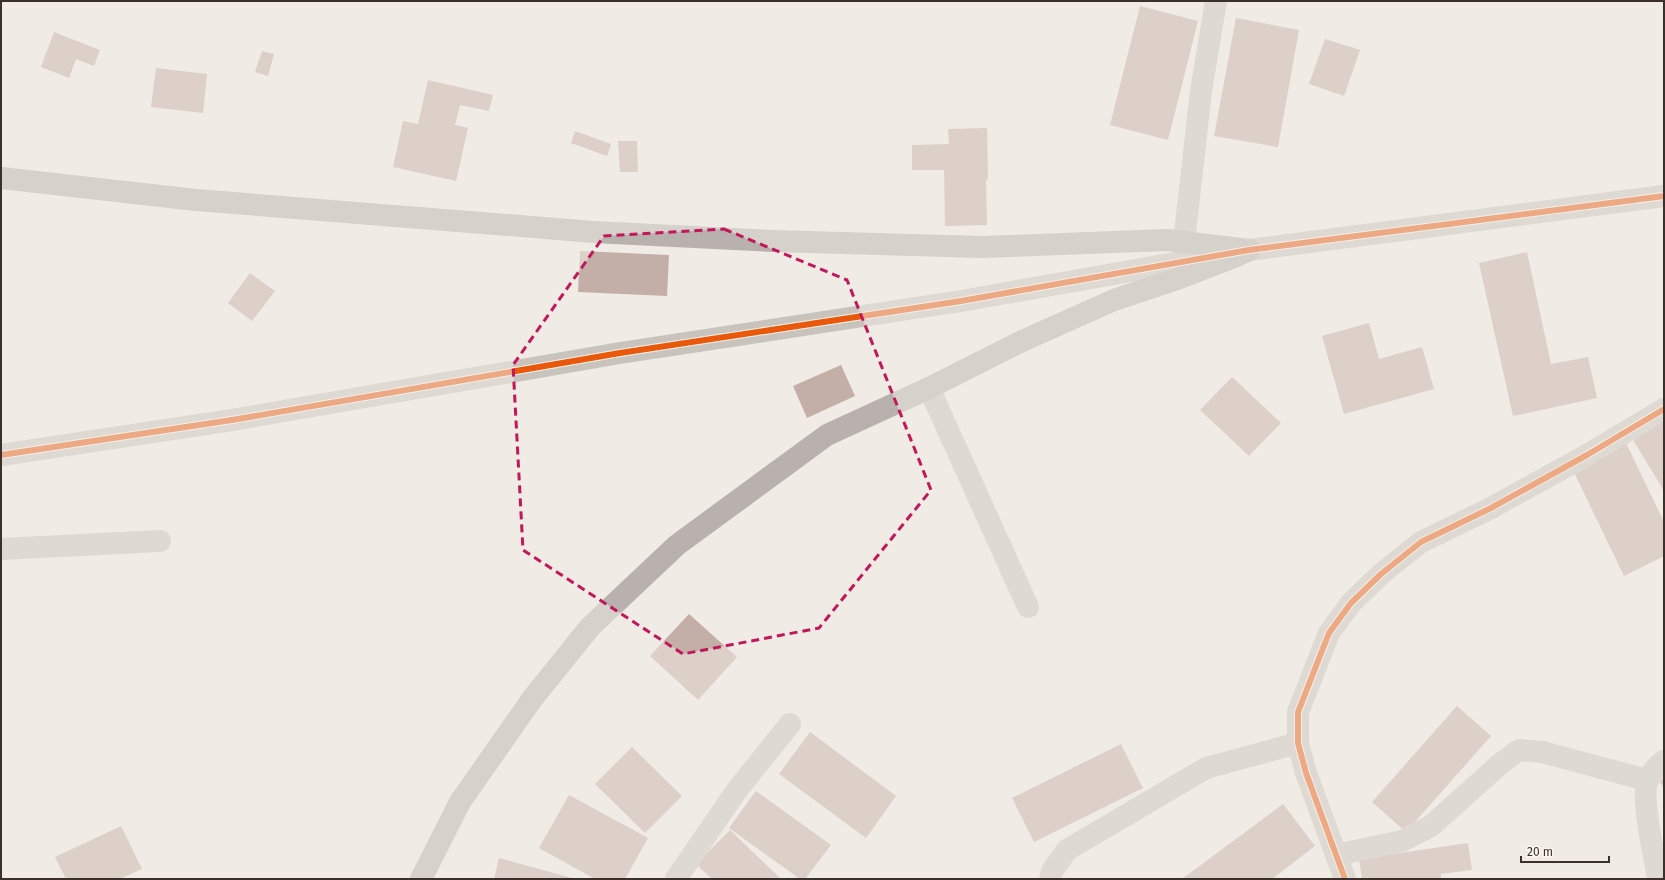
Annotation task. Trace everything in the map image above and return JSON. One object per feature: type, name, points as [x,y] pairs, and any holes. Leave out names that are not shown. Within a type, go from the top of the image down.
[{"type":"main road","points":[[1,178],[196,200],[594,232],[764,240],[982,247],[1167,240],[1249,250]]},
{"type":"main road","points":[[421,879],[460,802],[532,699],[590,627],[677,545],[828,435],[929,388],[1020,342],[1114,300],[1177,279],[1249,250]]},
{"type":"street","points":[[1184,242],[1200,91],[1216,1]]},
{"type":"street","points":[[1,455],[232,420],[620,354],[961,301],[1249,250],[1664,196]]},
{"type":"street","points":[[929,388],[1028,607]]},
{"type":"street","points":[[1345,879],[1306,773],[1298,743],[1298,712],[1329,633],[1351,603],[1381,574],[1420,542],[1491,508],[1587,455],[1664,409]]},
{"type":"street","points":[[1,549],[160,541]]},
{"type":"street","points":[[676,879],[737,790],[790,724]]},
{"type":"street","points":[[1050,879],[1052,871],[1067,850],[1206,768],[1298,743]]},
{"type":"street","points":[[1336,855],[1402,841],[1431,826],[1500,764],[1519,750],[1542,752],[1647,780]]},
{"type":"street","points":[[1658,879],[1646,799],[1647,780],[1660,763],[1664,761]]},
{"type":"highlighted area","points":[[724,229],[847,280],[931,490],[819,628],[683,654],[523,550],[513,365],[604,236]]},
{"type":"building","points":[[1140,6],[1198,21],[1168,140],[1110,125]]},
{"type":"building","points":[[1236,18],[1299,30],[1278,147],[1214,136]]},
{"type":"building","points":[[54,32],[100,50],[94,66],[76,59],[69,78],[41,67]]},
{"type":"building","points":[[1325,39],[1360,50],[1344,96],[1309,84]]},
{"type":"building","points":[[262,51],[274,54],[268,76],[255,72]]},
{"type":"building","points":[[156,68],[207,74],[203,113],[151,107]]},
{"type":"building","points":[[428,80],[493,95],[489,111],[460,105],[455,125],[468,128],[456,181],[393,167],[403,121],[418,124]]},
{"type":"building","points":[[987,128],[987,225],[945,226],[944,170],[912,170],[912,145],[949,144],[948,129]]},
{"type":"building","points":[[575,131],[611,144],[607,156],[571,143]]},
{"type":"building","points":[[618,141],[637,141],[638,172],[620,172]]},
{"type":"building","points":[[580,251],[669,255],[667,296],[578,292]]},
{"type":"building","points":[[1527,252],[1551,364],[1588,357],[1597,398],[1513,416],[1479,263]]},
{"type":"building","points":[[250,273],[275,291],[252,321],[228,303]]},
{"type":"building","points":[[1369,323],[1379,359],[1422,347],[1434,389],[1344,414],[1322,336]]},
{"type":"building","points":[[841,365],[855,396],[807,418],[793,386]]},
{"type":"building","points":[[1232,377],[1281,423],[1249,456],[1200,410]]},
{"type":"building","points":[[1664,419],[1664,491],[1632,438]]},
{"type":"building","points":[[1625,441],[1664,522],[1664,556],[1624,576],[1571,466]]},
{"type":"building","points":[[689,614],[737,657],[698,700],[650,656]]},
{"type":"building","points":[[1457,706],[1491,736],[1406,832],[1372,802]]},
{"type":"building","points":[[810,732],[896,796],[866,838],[779,774]]},
{"type":"building","points":[[1121,744],[1143,788],[1034,842],[1012,798]]},
{"type":"building","points":[[632,747],[682,796],[645,833],[595,784]]},
{"type":"building","points":[[1664,778],[1664,789],[1659,781]]},
{"type":"building","points":[[756,791],[831,845],[805,879],[800,879],[729,828]]},
{"type":"building","points":[[569,795],[648,838],[625,879],[595,879],[539,848]]},
{"type":"building","points":[[1283,804],[1315,846],[1272,879],[1182,879]]},
{"type":"building","points":[[121,826],[142,869],[120,879],[66,879],[55,857]]},
{"type":"building","points":[[730,830],[781,879],[712,879],[696,864]]},
{"type":"building","points":[[1468,843],[1472,870],[1441,874],[1441,879],[1362,879],[1359,859]]},
{"type":"building","points":[[499,858],[576,879],[494,879]]},
{"type":"cycle path","points":[[1,455],[232,420],[620,353],[961,301],[1249,250],[1664,196]]},
{"type":"cycle path","points":[[1345,879],[1306,773],[1298,743],[1298,712],[1329,633],[1351,603],[1381,574],[1421,542],[1491,508],[1587,455],[1664,409]]}]
